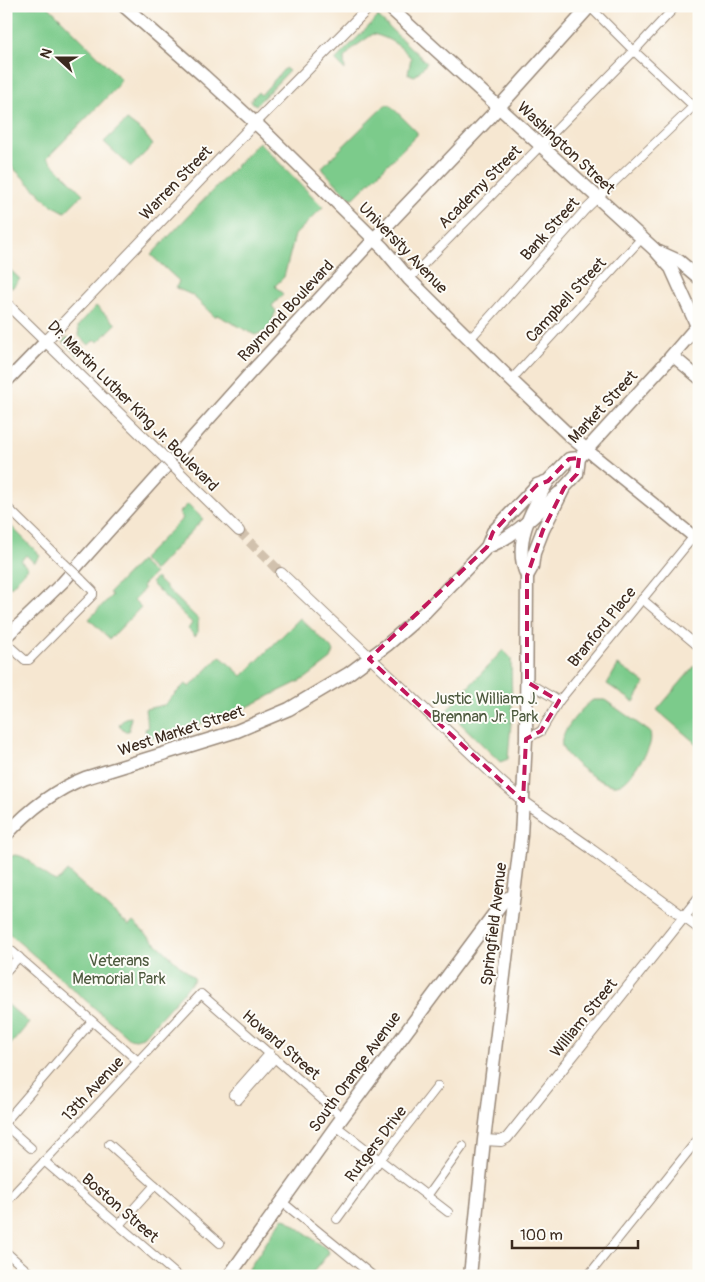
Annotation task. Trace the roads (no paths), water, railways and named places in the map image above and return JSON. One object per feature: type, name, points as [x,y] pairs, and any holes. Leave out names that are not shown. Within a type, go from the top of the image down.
[{"type":"main road","name":"University Avenue","points":[[124,6],[255,123],[374,239],[408,278],[571,437],[583,454],[697,536]]},
{"type":"main road","name":"Washington Street","points":[[388,6],[654,250],[675,275],[698,327]]},
{"type":"main road","name":"Raymond Boulevard","points":[[6,637],[63,582],[246,378],[499,107],[589,6]]},
{"type":"main road","points":[[654,250],[679,261],[699,278]]},
{"type":"main road","name":"Market Street","points":[[369,659],[397,638],[425,612],[487,547],[498,527],[537,485],[548,481],[569,459],[583,454],[698,327]]},
{"type":"main road","name":"Warren Street","points":[[6,382],[45,342]]},
{"type":"main road","points":[[673,356],[699,378]]},
{"type":"main road","name":"Springfield Avenue","points":[[527,576],[532,567],[534,553],[543,530],[564,488],[577,474],[583,454]]},
{"type":"main road","points":[[527,521],[548,481]]},
{"type":"main road","name":"Market Street","points":[[487,547],[500,543],[564,488]]},
{"type":"main road","name":"Springfield Avenue","points":[[470,1276],[484,1140],[514,896],[523,801],[526,739],[527,576],[522,564],[522,540],[527,521]]},
{"type":"main road","name":"West Market Street","points":[[6,835],[32,810],[69,785],[85,778],[228,734],[263,720],[316,694],[369,659]]},
{"type":"main road","name":"South Orange Avenue","points":[[229,1276],[339,1121],[505,899],[514,896]]},
{"type":"street","name":"Warren Street","points":[[45,342],[370,6]]},
{"type":"street","points":[[589,6],[634,51],[697,106]]},
{"type":"street","name":"Academy Street","points":[[408,278],[634,51],[676,6]]},
{"type":"street","name":"Bank Street","points":[[470,339],[585,210],[697,106]]},
{"type":"street","name":"Campbell Street","points":[[511,380],[642,239]]},
{"type":"street","name":"Dr. Martin Luther King Jr. Boulevard","points":[[6,303],[238,531]]},
{"type":"street","points":[[6,506],[93,591],[92,595],[29,660],[25,660],[6,643]]},
{"type":"street","name":"Branford Place","points":[[526,739],[540,732],[559,702],[642,599],[697,536]]},
{"type":"street","points":[[281,573],[369,659],[523,801],[699,928]]},
{"type":"street","points":[[642,599],[699,647]]},
{"type":"street","points":[[527,682],[559,702]]},
{"type":"street","name":"William Street","points":[[484,1140],[501,1141],[507,1138],[699,898]]},
{"type":"street","points":[[6,946],[138,1060]]},
{"type":"street","points":[[6,971],[19,958]]},
{"type":"street","name":"Howard Street","points":[[200,994],[272,1056],[380,1160],[448,1212]]},
{"type":"street","name":"13th Avenue","points":[[6,1202],[200,994]]},
{"type":"street","points":[[6,1121],[92,1021]]},
{"type":"street","points":[[235,1098],[272,1056]]},
{"type":"street","name":"Rutgers Drive","points":[[337,1219],[438,1086]]},
{"type":"street","points":[[6,1126],[31,1148]]},
{"type":"street","points":[[588,1276],[699,1138]]},
{"type":"street","points":[[109,1144],[220,1243]]},
{"type":"street","points":[[427,1196],[463,1146]]},
{"type":"street","name":"Boston Street","points":[[44,1161],[178,1276]]},
{"type":"street","points":[[119,1225],[155,1185]]},
{"type":"street","points":[[281,1201],[373,1276]]},
{"type":"street","points":[[6,1252],[34,1276]]},
{"type":"tunnel","points":[[239,531],[281,573]]},
{"type":"park label","name":"Justic William J. Brennan Jr. Park","points":[[485,708]]},
{"type":"park label","name":"Veterans Memorial Park","points":[[119,970]]}]
